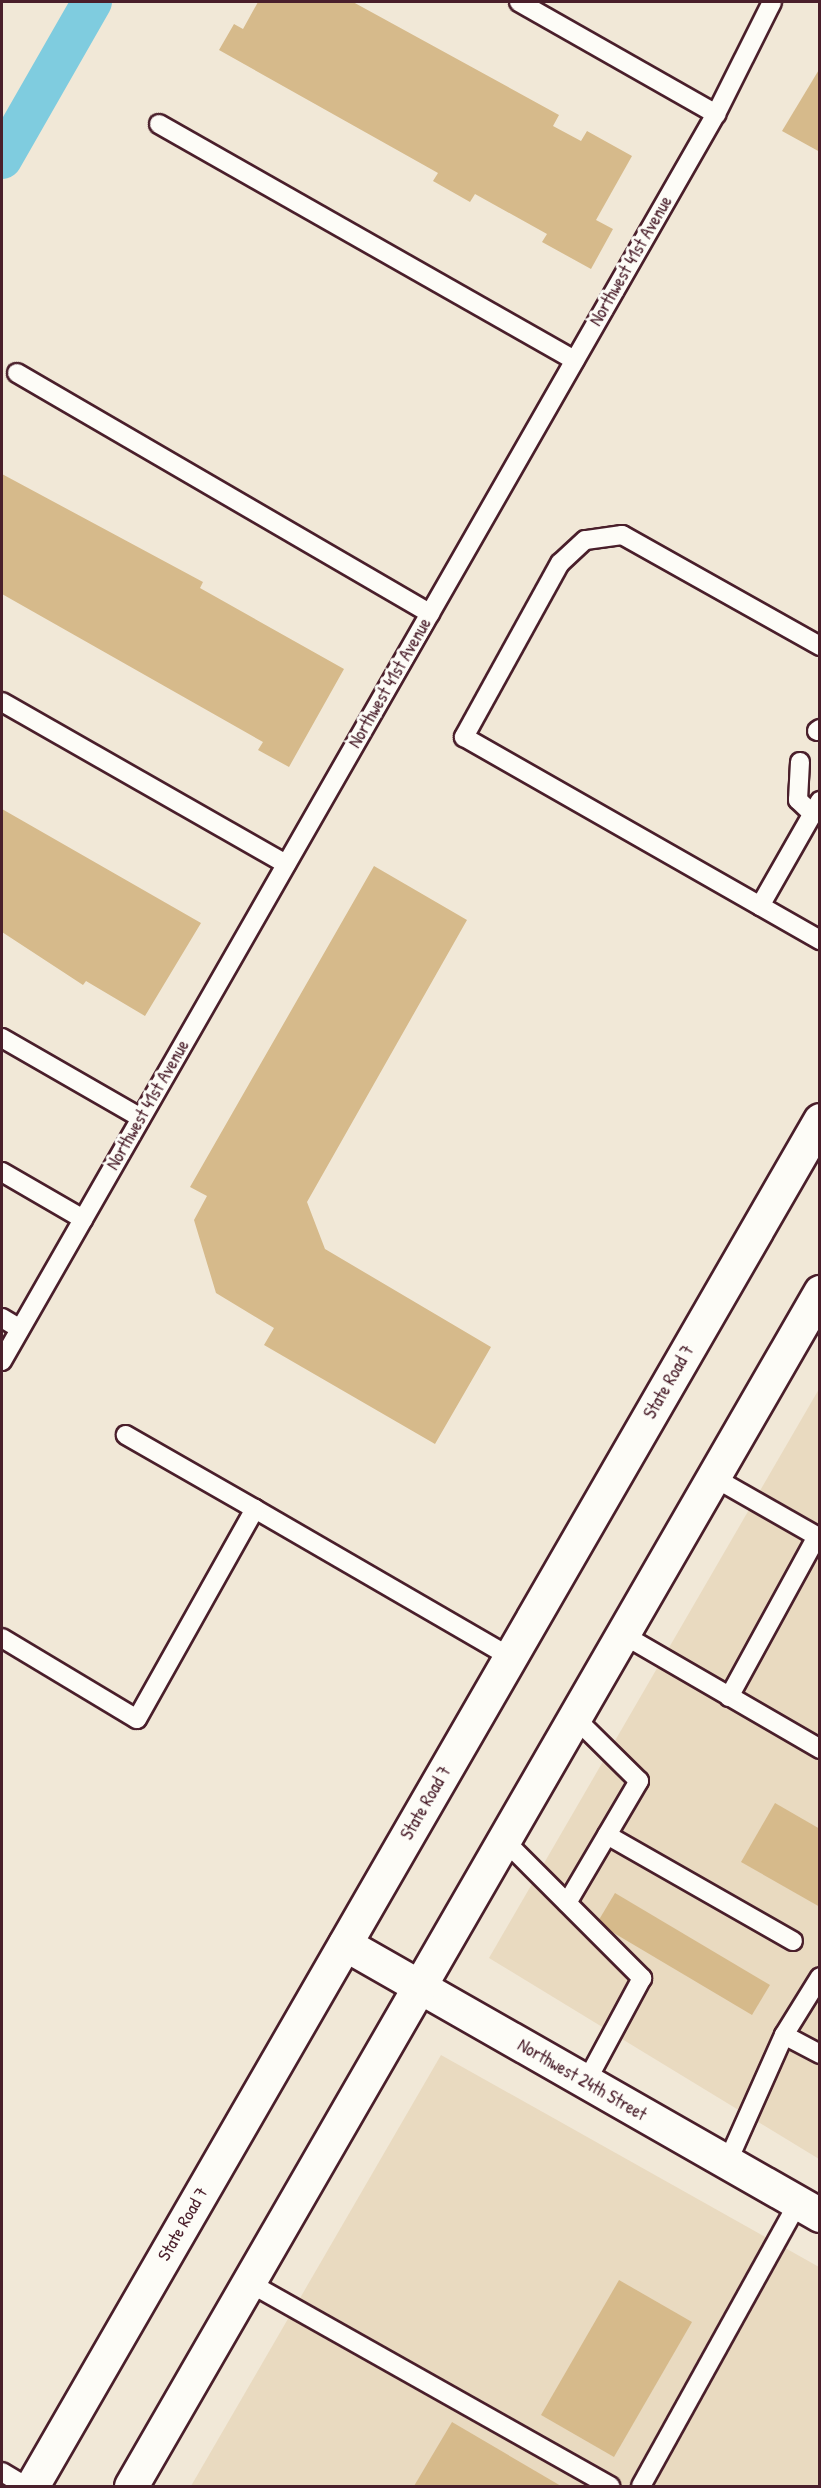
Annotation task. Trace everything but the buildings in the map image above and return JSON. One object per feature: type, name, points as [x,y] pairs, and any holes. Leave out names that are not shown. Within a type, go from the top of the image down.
[{"type":"main road","name":"State Road 7","points":[[32,2487],[819,1119]]},
{"type":"main road","points":[[130,2487],[819,1292]]},
{"type":"main road","name":"Northwest 24th Street","points":[[345,1944],[809,2209]]},
{"type":"lane","points":[[519,2],[716,114]]},
{"type":"lane","name":"Northwest 41st Avenue","points":[[2,1361],[716,114],[772,2]]},
{"type":"lane","points":[[159,124],[575,360]]},
{"type":"lane","points":[[17,372],[430,613]]},
{"type":"lane","points":[[819,646],[622,535],[585,540],[560,563],[464,737],[819,940]]},
{"type":"lane","points":[[2,702],[286,864]]},
{"type":"lane","points":[[760,906],[816,807],[798,800],[800,762]]},
{"type":"lane","points":[[2,1038],[141,1118]]},
{"type":"lane","points":[[2,1172],[83,1219]]},
{"type":"lane","points":[[2,1318],[20,1329]]},
{"type":"lane","points":[[126,1435],[510,1657]]},
{"type":"lane","points":[[713,1477],[818,1537],[729,1696]]},
{"type":"lane","points":[[2,1638],[137,1719],[255,1509]]},
{"type":"lane","points":[[622,1634],[819,1749]]},
{"type":"lane","points":[[567,1903],[639,1781],[574,1717]]},
{"type":"lane","points":[[607,1835],[793,1941]]},
{"type":"lane","points":[[503,1839],[642,1978],[586,2082]]},
{"type":"lane","points":[[727,2163],[784,2035],[819,1977]]},
{"type":"lane","points":[[784,2035],[819,2054]]},
{"type":"lane","points":[[641,2487],[809,2209]]},
{"type":"lane","points":[[248,2282],[610,2487]]},
{"type":"lane","points":[[2,2472],[25,2487]]},
{"type":"shaded area","points":[[819,1389],[819,2159],[489,1958]]},
{"type":"shaded area","points":[[441,2055],[819,2267],[819,2486],[191,2486]]},
{"type":"waterway","points":[[2,159],[92,2]]}]
